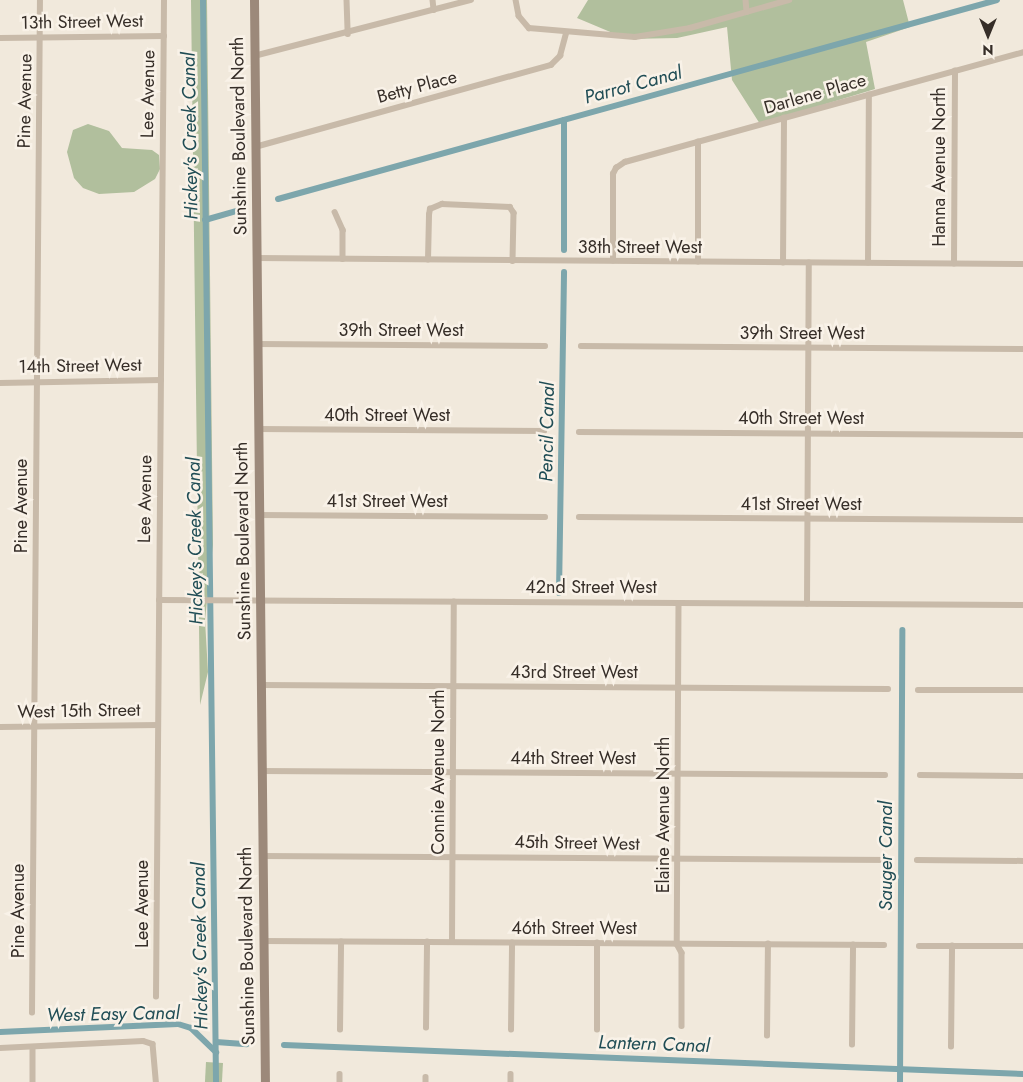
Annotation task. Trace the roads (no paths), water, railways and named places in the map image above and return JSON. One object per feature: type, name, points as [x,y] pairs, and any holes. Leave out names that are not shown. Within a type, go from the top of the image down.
[{"type":"street","name":"Pine Avenue","points":[[32,1013],[40,0]]},
{"type":"street","name":"Lee Avenue","points":[[156,998],[164,0]]},
{"type":"street","name":"Sunshine Boulevard North","points":[[254,0],[265,1082]]},
{"type":"street","points":[[347,0],[348,34]]},
{"type":"street","points":[[433,0],[434,10]]},
{"type":"street","points":[[254,56],[348,34],[471,0]]},
{"type":"street","points":[[516,0],[518,16],[529,28],[616,37],[655,36],[789,0]]},
{"type":"street","points":[[746,0],[746,12]]},
{"type":"street","name":"Betty Place","points":[[256,147],[551,65],[560,56],[566,33]]},
{"type":"street","name":"13th Street West","points":[[0,38],[164,36]]},
{"type":"street","name":"Darlene Place","points":[[613,261],[616,168],[625,162],[1023,52]]},
{"type":"street","name":"Hanna Avenue North","points":[[954,264],[955,70]]},
{"type":"street","points":[[868,263],[869,95]]},
{"type":"street","points":[[783,263],[784,118]]},
{"type":"street","points":[[698,142],[698,262]]},
{"type":"street","points":[[428,260],[430,209],[442,204],[510,207],[514,213],[514,261]]},
{"type":"street","points":[[335,212],[344,230],[343,259]]},
{"type":"street","name":"38th Street West","points":[[257,258],[1023,264]]},
{"type":"street","points":[[807,604],[809,263]]},
{"type":"street","name":"39th Street West","points":[[258,344],[545,346]]},
{"type":"street","name":"39th Street West","points":[[581,346],[1023,349]]},
{"type":"street","name":"14th Street West","points":[[0,383],[161,380]]},
{"type":"street","name":"40th Street West","points":[[258,429],[544,431]]},
{"type":"street","name":"40th Street West","points":[[579,432],[1023,435]]},
{"type":"street","name":"41st Street West","points":[[259,515],[544,517]]},
{"type":"street","name":"41st Street West","points":[[578,517],[1023,520]]},
{"type":"street","name":"42nd Street West","points":[[159,600],[1023,605]]},
{"type":"street","name":"Connie Avenue North","points":[[452,942],[454,602]]},
{"type":"street","name":"Elaine Avenue North","points":[[679,603],[677,944],[682,953],[682,1026]]},
{"type":"street","name":"43rd Street West","points":[[261,685],[888,689]]},
{"type":"street","points":[[918,690],[1023,690]]},
{"type":"street","name":"West 15th Street","points":[[0,727],[158,725]]},
{"type":"street","name":"44th Street West","points":[[261,771],[885,775]]},
{"type":"street","points":[[920,775],[1023,776]]},
{"type":"street","name":"45th Street West","points":[[262,856],[891,860]]},
{"type":"street","points":[[917,860],[1023,861]]},
{"type":"street","name":"46th Street West","points":[[263,941],[884,945]]},
{"type":"street","points":[[340,1030],[341,942]]},
{"type":"street","points":[[426,1028],[427,942]]},
{"type":"street","points":[[511,1030],[512,943]]},
{"type":"street","points":[[596,1030],[597,943]]},
{"type":"street","points":[[767,1036],[768,944]]},
{"type":"street","points":[[852,1045],[853,945]]},
{"type":"street","points":[[919,946],[1023,946]]},
{"type":"street","points":[[951,1047],[952,946]]},
{"type":"street","points":[[0,1048],[143,1041],[153,1044],[156,1082]]},
{"type":"street","points":[[32,1047],[33,1082]]},
{"type":"street","points":[[340,1074],[340,1082]]},
{"type":"street","points":[[511,1074],[511,1082]]},
{"type":"waterway","name":"Hickey's Creek Canal","points":[[203,0],[216,1082]]},
{"type":"waterway","name":"Parrot Canal","points":[[278,199],[997,0]]},
{"type":"waterway","name":"Pencil Canal","points":[[564,120],[564,250]]},
{"type":"waterway","name":"Parrot Canal","points":[[205,220],[237,211]]},
{"type":"waterway","name":"Pencil Canal","points":[[559,593],[564,272]]},
{"type":"waterway","name":"Sauger Canal","points":[[900,1082],[902,630]]},
{"type":"waterway","name":"West Easy Canal","points":[[0,1032],[178,1024],[191,1028],[216,1052]]},
{"type":"waterway","name":"Lantern Canal","points":[[216,1042],[247,1044]]},
{"type":"waterway","name":"Lantern Canal","points":[[284,1045],[1023,1074]]}]
